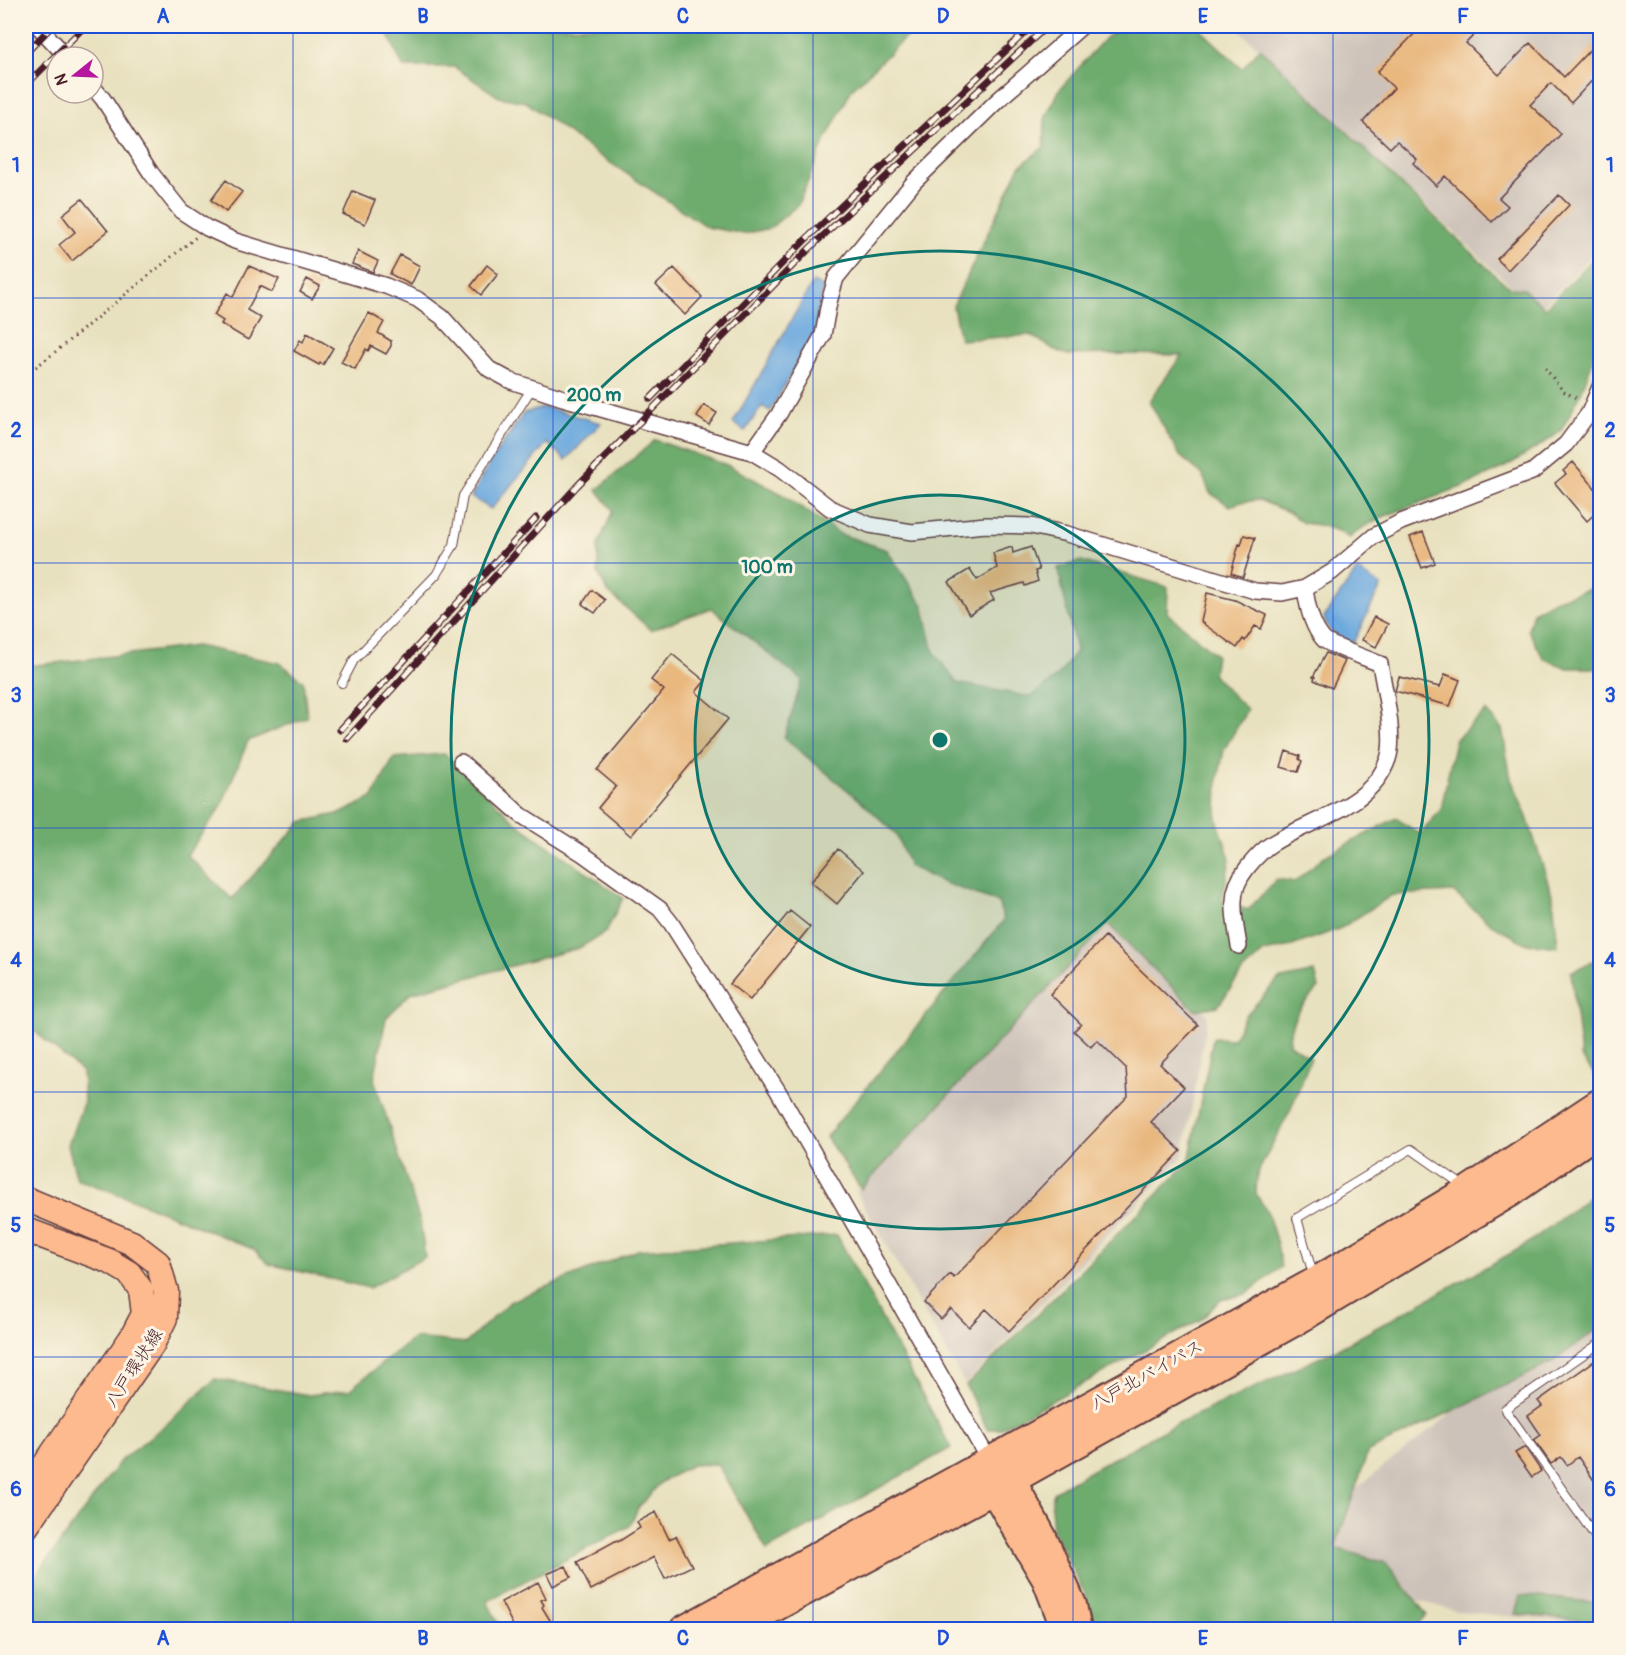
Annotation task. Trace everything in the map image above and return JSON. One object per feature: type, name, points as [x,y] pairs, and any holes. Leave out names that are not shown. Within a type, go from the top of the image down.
[{"type":"highway","name":"八戸北バイパス","points":[[732,1629],[998,1477],[1469,1190],[1600,1103]]},
{"type":"highway","name":"八戸北バイパス","points":[[684,1629],[998,1477],[1298,1320],[1509,1192],[1600,1130]]},
{"type":"highway","points":[[998,1477],[1047,1580],[1060,1614],[1063,1629]]},
{"type":"highway","points":[[998,1477],[1042,1537],[1072,1605],[1077,1629]]},
{"type":"main road","name":"八戸環状線","points":[[26,1199],[132,1243],[158,1263],[166,1291],[165,1317],[152,1345],[26,1527]]},
{"type":"main road","name":"八戸環状線","points":[[26,1230],[109,1261],[129,1273],[141,1290],[144,1314],[132,1337],[26,1492]]},
{"type":"street","points":[[38,26],[56,45]]},
{"type":"street","points":[[752,452],[779,414],[823,335],[836,278],[914,182],[997,101],[1082,26]]},
{"type":"street","points":[[105,102],[151,173],[181,211],[207,228],[235,241],[386,286],[417,299],[442,317],[489,369],[511,381],[752,452],[780,469],[830,508],[870,525],[912,532],[986,525],[1031,526],[1067,534],[1255,591],[1282,593],[1305,588],[1332,572],[1374,536],[1401,522],[1532,472],[1566,444],[1594,410],[1600,387]]},
{"type":"street","points":[[1239,946],[1234,900],[1239,878],[1258,855],[1273,843],[1343,808],[1365,791],[1379,776],[1389,758],[1391,732],[1380,664],[1326,641],[1316,628],[1307,603],[1305,588]]},
{"type":"street","points":[[461,762],[520,815],[583,854],[660,909],[671,923],[778,1091],[998,1477]]},
{"type":"lane","points":[[342,683],[354,660],[436,575],[454,545],[463,496],[532,388]]},
{"type":"lane","points":[[1315,1282],[1297,1218],[1411,1149],[1469,1190]]},
{"type":"lane","points":[[1600,1343],[1505,1409],[1600,1543]]},
{"type":"path","points":[[26,374],[207,228]]},
{"type":"path","points":[[1545,369],[1563,391],[1594,410]]},
{"type":"shaded area","points":[[1235,26],[1600,26],[1600,247],[1538,311]]},
{"type":"shaded area","points":[[1108,920],[1208,1015],[1183,1156],[965,1384],[856,1192]]},
{"type":"shaded area","points":[[1600,1296],[1600,1625],[1456,1611],[1331,1578],[1310,1525]]},
{"type":"green space","points":[[387,26],[921,26],[906,37],[852,89],[823,145],[798,205],[770,228],[744,234],[707,227],[597,154],[526,102],[499,97],[454,67],[403,67]]},
{"type":"green space","points":[[1197,26],[1242,69],[1260,48],[1499,279],[1511,288],[1523,289],[1545,308],[1600,252],[1600,345],[1581,393],[1561,431],[1507,466],[1469,484],[1385,516],[1365,526],[1349,538],[1339,531],[1303,523],[1288,512],[1259,500],[1230,506],[1210,493],[1202,474],[1180,456],[1149,401],[1182,355],[1068,355],[1031,335],[960,340],[953,306],[1020,166],[1044,147],[1045,118],[1060,89],[1106,37],[1123,27]]},
{"type":"green space","points":[[655,440],[727,465],[780,493],[840,534],[887,550],[923,605],[934,652],[957,683],[1031,697],[1060,674],[1076,651],[1058,568],[1081,561],[1168,587],[1167,613],[1216,655],[1213,675],[1247,710],[1224,750],[1218,779],[1217,819],[1230,859],[1222,901],[1248,910],[1277,879],[1295,882],[1323,857],[1396,818],[1420,834],[1441,810],[1455,740],[1486,711],[1502,729],[1511,779],[1527,817],[1553,898],[1558,947],[1525,943],[1491,924],[1453,892],[1392,895],[1341,928],[1292,946],[1264,952],[1242,972],[1218,1006],[1195,1010],[1108,924],[861,1189],[826,1137],[1004,920],[998,902],[942,882],[909,866],[896,834],[862,802],[784,738],[802,680],[711,608],[651,630],[607,591],[598,572],[598,546],[613,510],[597,490]]},
{"type":"green space","points":[[1600,586],[1600,668],[1568,668],[1544,659],[1528,630],[1533,612],[1554,600]]},
{"type":"green space","points":[[196,646],[280,663],[303,681],[307,717],[248,741],[221,807],[187,855],[232,899],[301,822],[342,813],[372,798],[394,758],[445,754],[520,826],[623,898],[606,932],[579,948],[411,993],[386,1018],[374,1079],[420,1221],[425,1257],[369,1288],[269,1264],[253,1249],[77,1179],[68,1145],[84,1101],[82,1072],[26,1024],[26,666]]},
{"type":"green space","points":[[1593,961],[1600,964],[1600,1071],[1595,1075],[1581,1057],[1571,972]]},
{"type":"green space","points":[[1315,972],[1319,988],[1307,1000],[1294,1020],[1289,1044],[1311,1058],[1290,1111],[1257,1174],[1256,1194],[1267,1211],[1281,1267],[1246,1294],[1220,1300],[1202,1319],[1000,1429],[987,1429],[966,1386],[1189,1162],[1213,1038],[1233,1039],[1245,1016],[1278,980]]},
{"type":"green space","points":[[1600,1189],[1600,1327],[1551,1363],[1368,1452],[1335,1548],[1386,1563],[1427,1615],[1414,1629],[1095,1629],[1085,1594],[1053,1531],[1051,1506],[1054,1492],[1170,1427],[1338,1349],[1524,1246]]},
{"type":"green space","points":[[837,1235],[951,1448],[767,1550],[717,1464],[692,1465],[661,1482],[638,1508],[630,1526],[487,1601],[501,1629],[26,1629],[26,1589],[121,1460],[169,1422],[215,1379],[309,1395],[349,1390],[414,1338],[466,1343],[511,1301],[638,1250]]},
{"type":"green space","points":[[1520,1595],[1600,1603],[1600,1622],[1515,1614]]},
{"type":"water","points":[[813,282],[823,287],[816,330],[770,411],[762,406],[745,431],[733,423]]},
{"type":"water","points":[[544,407],[601,423],[566,460],[547,443],[491,509],[471,497],[492,459],[524,413]]},
{"type":"water","points":[[1357,570],[1381,586],[1353,643],[1331,630],[1324,617]]},
{"type":"building","points":[[1422,26],[1483,26],[1466,43],[1499,75],[1530,43],[1564,77],[1600,39],[1600,72],[1571,103],[1551,83],[1530,105],[1561,134],[1499,198],[1508,206],[1492,222],[1445,176],[1436,186],[1413,163],[1417,159],[1397,141],[1390,148],[1363,122],[1394,88],[1377,72]]},
{"type":"building","points":[[226,180],[242,192],[226,212],[211,200]]},
{"type":"building","points":[[353,191],[375,200],[365,224],[343,214]]},
{"type":"building","points":[[1559,195],[1569,205],[1508,270],[1497,259]]},
{"type":"building","points":[[82,199],[108,231],[72,261],[59,245],[75,232],[62,215]]},
{"type":"building","points":[[358,251],[378,261],[373,272],[352,264]]},
{"type":"building","points":[[400,255],[420,266],[411,285],[390,274]]},
{"type":"building","points":[[487,265],[498,274],[481,295],[471,286]]},
{"type":"building","points":[[249,266],[279,279],[272,292],[260,286],[247,310],[261,318],[248,340],[221,324],[223,321],[214,315],[227,293],[233,297]]},
{"type":"building","points":[[674,268],[702,297],[685,315],[656,285]]},
{"type":"building","points":[[307,279],[320,286],[312,299],[300,292]]},
{"type":"building","points":[[369,313],[384,322],[378,333],[391,341],[391,346],[386,354],[371,346],[368,351],[366,349],[355,369],[341,362]]},
{"type":"building","points":[[307,333],[333,348],[323,365],[294,351],[300,340],[303,342]]},
{"type":"building","points":[[704,405],[717,413],[709,425],[697,417]]},
{"type":"building","points":[[1573,462],[1600,494],[1600,509],[1587,521],[1555,483],[1566,474],[1563,471]]},
{"type":"building","points":[[1423,532],[1435,563],[1422,568],[1410,537]]},
{"type":"building","points":[[1244,535],[1255,538],[1243,577],[1231,573],[1239,544],[1241,545]]},
{"type":"building","points":[[1012,547],[1013,553],[1031,547],[1039,570],[1035,571],[1038,581],[990,593],[994,600],[969,615],[949,582],[970,569],[977,580],[997,568],[993,553]]},
{"type":"building","points":[[592,590],[605,600],[595,613],[582,604]]},
{"type":"building","points":[[1207,593],[1235,600],[1267,615],[1261,629],[1255,626],[1237,648],[1201,622]]},
{"type":"building","points":[[1374,617],[1388,624],[1376,647],[1362,640]]},
{"type":"building","points":[[1326,653],[1345,661],[1332,688],[1314,680],[1315,677],[1313,677]]},
{"type":"building","points":[[672,654],[705,681],[696,692],[728,719],[631,836],[598,808],[616,786],[597,770],[664,690],[651,680]]},
{"type":"building","points":[[1445,674],[1460,680],[1450,706],[1395,691],[1399,677],[1440,687]]},
{"type":"building","points":[[1286,751],[1300,756],[1299,759],[1302,761],[1298,772],[1281,767]]},
{"type":"building","points":[[838,849],[864,871],[837,904],[811,882]]},
{"type":"building","points":[[790,911],[810,927],[750,1000],[730,984]]},
{"type":"building","points":[[1105,936],[1198,1025],[1160,1064],[1184,1087],[1151,1122],[1181,1151],[1009,1331],[986,1309],[969,1327],[951,1309],[941,1319],[924,1302],[950,1274],[954,1278],[1128,1096],[1126,1068],[1097,1040],[1091,1047],[1074,1031],[1081,1024],[1050,994]]},
{"type":"building","points":[[1600,1357],[1600,1489],[1578,1457],[1567,1465],[1561,1457],[1551,1464],[1534,1440],[1541,1435],[1528,1416],[1542,1406],[1538,1401]]},
{"type":"building","points":[[1525,1447],[1541,1471],[1532,1477],[1515,1453]]},
{"type":"building","points":[[656,1512],[669,1539],[676,1536],[692,1566],[665,1579],[654,1557],[591,1590],[577,1562],[617,1540],[618,1542],[640,1528],[637,1522]]},
{"type":"building","points":[[566,1566],[571,1577],[553,1586],[547,1574]]},
{"type":"building","points":[[538,1582],[546,1598],[541,1600],[544,1605],[542,1607],[553,1625],[545,1629],[515,1629],[501,1602]]},
{"type":"railway","points":[[26,53],[52,26]]},
{"type":"railway","points":[[26,85],[85,26]]},
{"type":"railway","points":[[650,399],[804,241],[1032,26]]},
{"type":"railway","points":[[347,739],[577,486],[810,248],[1047,26]]},
{"type":"railway","points":[[340,730],[536,518]]}]
